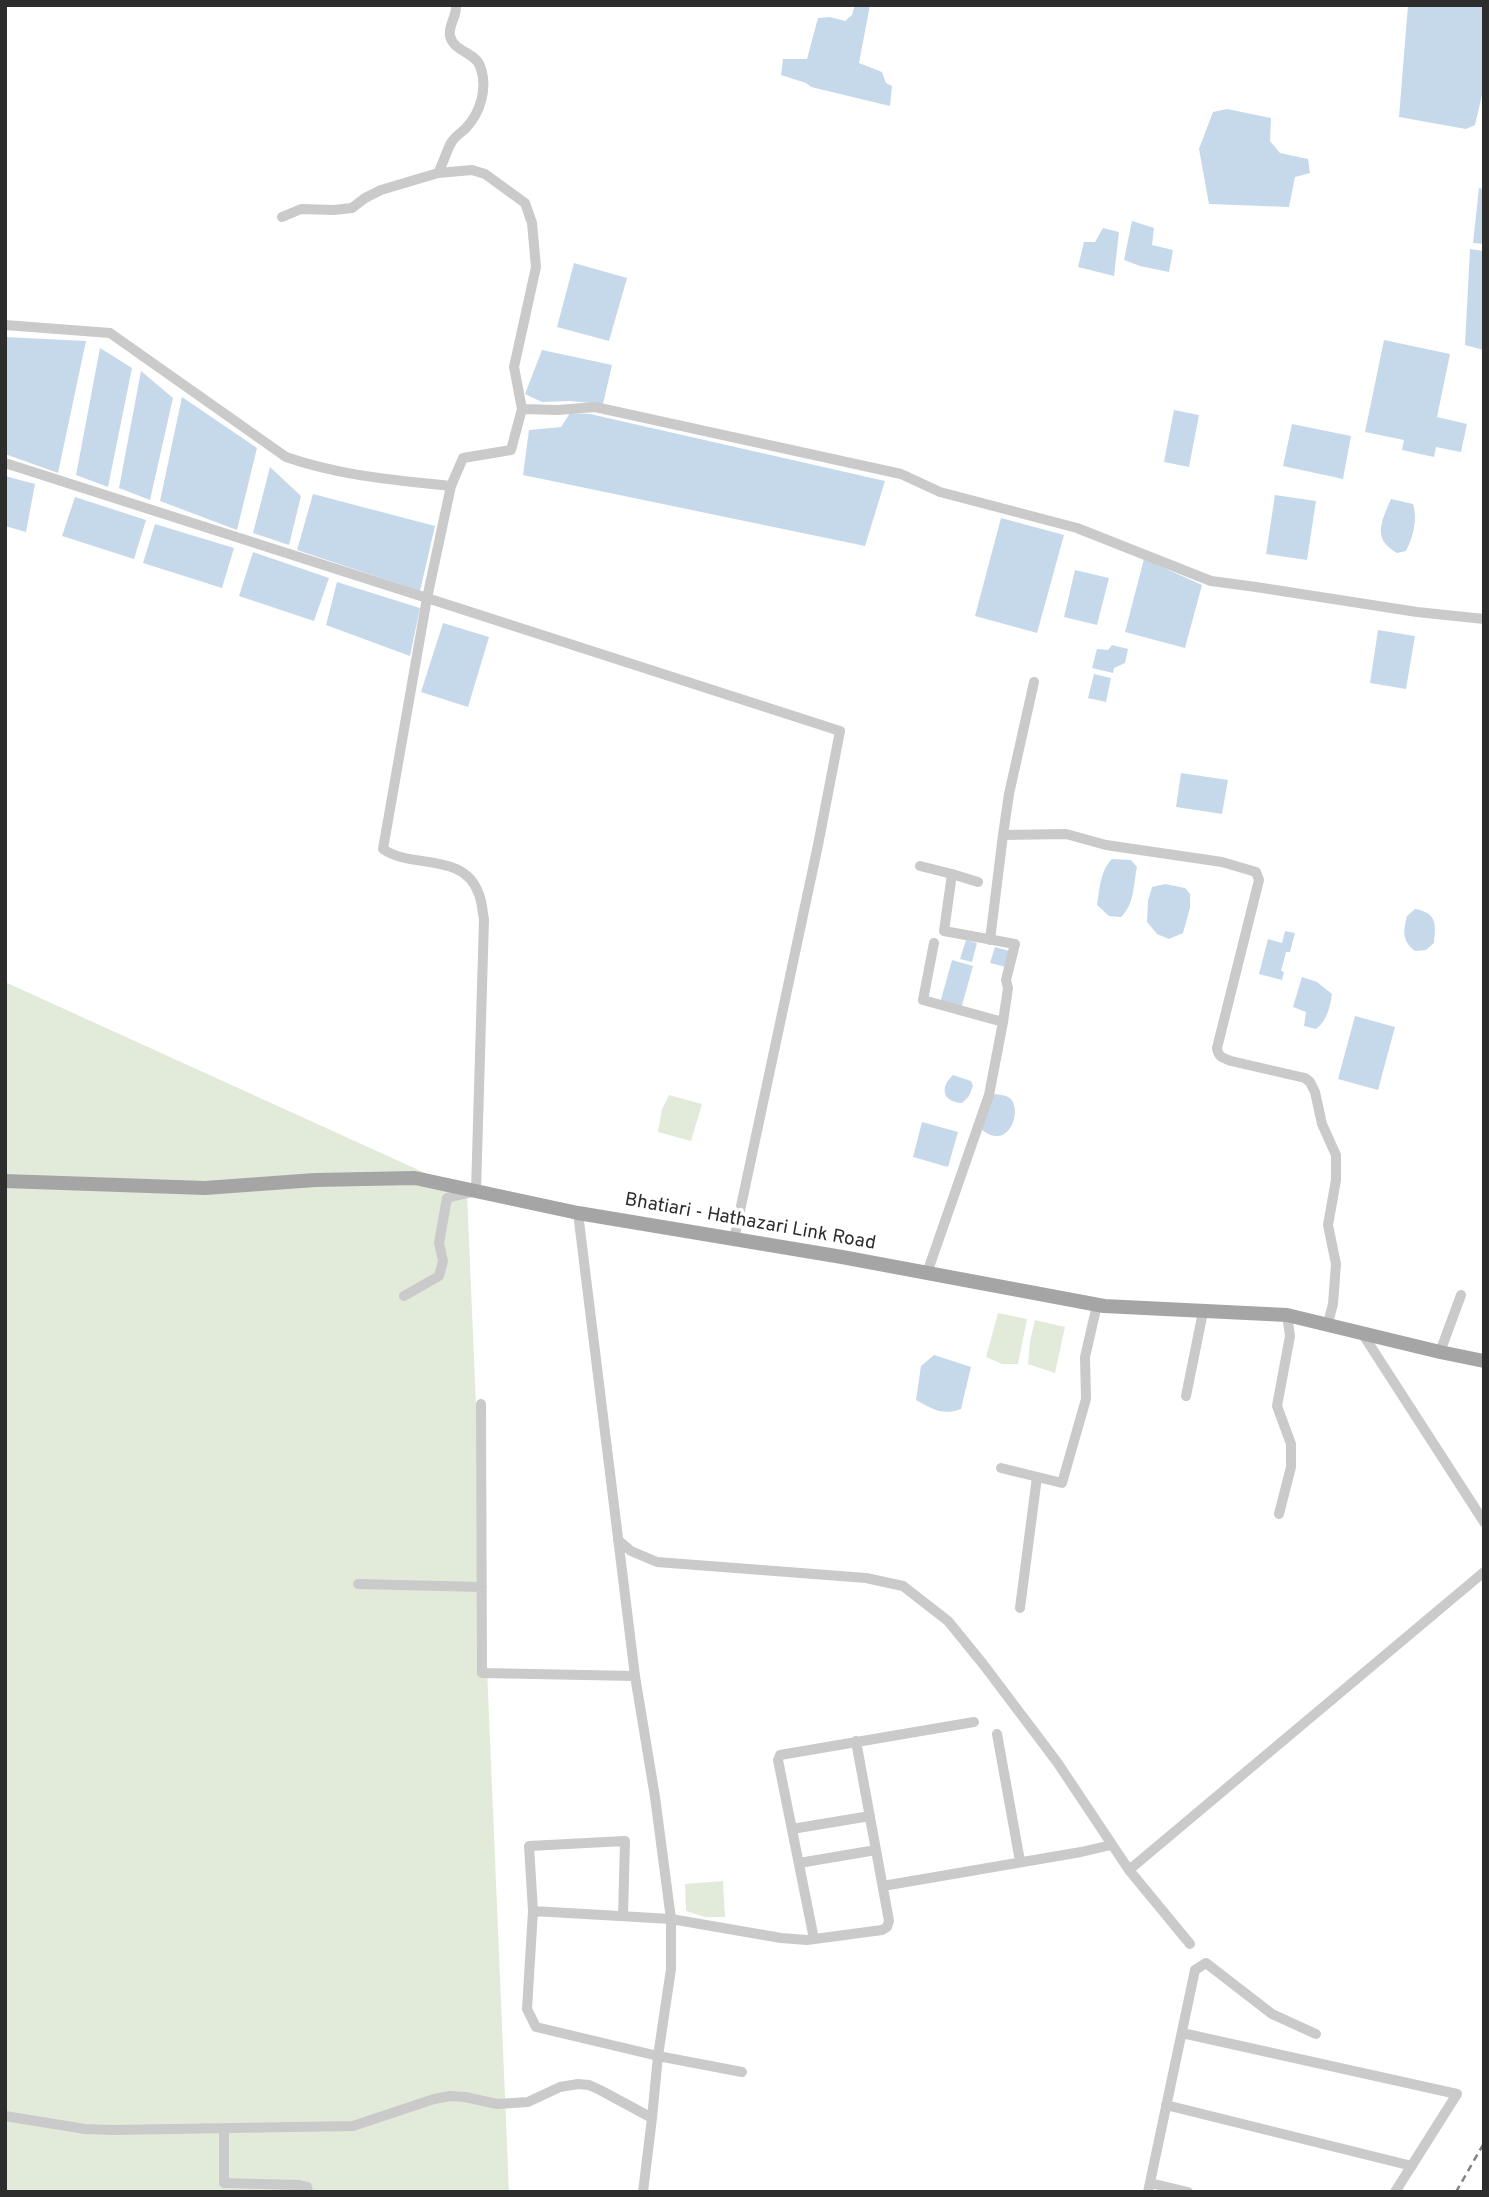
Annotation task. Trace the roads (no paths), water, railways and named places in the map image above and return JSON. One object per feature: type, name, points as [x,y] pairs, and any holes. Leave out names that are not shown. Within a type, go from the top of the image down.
[{"type":"main road","name":"Bhatiari - Hathazari Link Road","points":[[5,1181],[205,1188],[406,1177],[578,1213],[1097,1305],[1287,1315],[1484,1361]]},
{"type":"street","points":[[439,173],[451,142],[474,119],[482,102],[484,86],[480,65],[450,38],[450,27],[457,13],[456,5]]},
{"type":"street","points":[[282,217],[301,209],[352,208],[380,190],[439,173],[472,170],[485,174],[525,204],[533,223],[536,267],[514,367],[522,408],[511,450],[463,458],[452,486],[427,598],[383,849],[391,855],[443,864],[463,872],[478,891],[484,919],[476,1191],[447,1198],[439,1243],[443,1261],[439,1276],[404,1296]]},
{"type":"street","points":[[5,325],[110,332],[286,457],[351,475],[452,486]]},
{"type":"street","points":[[522,408],[558,410],[594,407],[901,474],[940,492],[1077,528],[1211,581],[1417,612],[1484,619]]},
{"type":"street","points":[[5,463],[840,731],[734,1239]]},
{"type":"street","points":[[990,940],[1009,794],[1034,682]]},
{"type":"street","points":[[1003,835],[1066,834],[1106,845],[1222,862],[1255,872],[1259,880],[1217,1048],[1222,1058],[1305,1078],[1315,1092],[1322,1124],[1336,1155],[1336,1180],[1328,1225],[1336,1264],[1333,1304],[1328,1323]]},
{"type":"street","points":[[920,866],[978,882]]},
{"type":"street","points":[[928,1273],[989,1094],[1003,1022],[1008,988],[1006,980],[1015,944],[944,931],[952,874]]},
{"type":"street","points":[[934,943],[923,1000],[1003,1022]]},
{"type":"street","points":[[578,1213],[635,1676],[671,1919],[671,1969],[643,2192]]},
{"type":"street","points":[[1440,1352],[1461,1294]]},
{"type":"street","points":[[1001,1468],[1062,1483],[1086,1399],[1085,1357],[1097,1305]]},
{"type":"street","points":[[1186,1396],[1203,1311]]},
{"type":"street","points":[[1279,1514],[1291,1467],[1291,1444],[1278,1406],[1290,1336],[1287,1315]]},
{"type":"street","points":[[1362,1333],[1484,1522]]},
{"type":"street","points":[[481,1404],[482,1673],[635,1676]]},
{"type":"street","points":[[1020,1608],[1037,1477]]},
{"type":"street","points":[[618,1540],[631,1551],[657,1562],[866,1578],[903,1586],[948,1621],[983,1664],[1057,1762],[1129,1870],[1190,1944]]},
{"type":"street","points":[[1129,1870],[1484,1572]]},
{"type":"street","points":[[358,1584],[482,1587]]},
{"type":"street","points":[[814,1939],[778,1759],[780,1755],[974,1722]]},
{"type":"street","points":[[997,1734],[1020,1861]]},
{"type":"street","points":[[533,1911],[671,1919],[781,1938],[814,1939],[882,1930],[887,1927],[889,1921],[856,1741]]},
{"type":"street","points":[[792,1829],[870,1816]]},
{"type":"street","points":[[623,1916],[625,1841],[529,1846],[533,1911],[527,2009],[537,2026],[658,2056],[742,2072]]},
{"type":"street","points":[[883,1886],[1111,1845]]},
{"type":"street","points":[[799,1863],[876,1850]]},
{"type":"street","points":[[1188,2192],[1149,2187],[1195,1970],[1206,1963],[1272,2014],[1316,2034]]},
{"type":"street","points":[[1182,2032],[1457,2094],[1395,2192]]},
{"type":"street","points":[[5,2116],[85,2129],[353,2126],[450,2096],[497,2104],[528,2102],[560,2087],[578,2084],[600,2090],[652,2118]]},
{"type":"street","points":[[1166,2105],[1412,2166]]},
{"type":"street","points":[[224,2129],[223,2183],[298,2185],[307,2187],[308,2192]]},
{"type":"water","points":[[855,5],[870,5],[859,63],[882,72],[886,83],[892,86],[890,106],[811,87],[781,75],[783,59],[807,59],[818,18],[830,17],[845,21],[852,15]]},
{"type":"water","points":[[1408,5],[1484,5],[1484,86],[1475,125],[1466,129],[1399,117]]},
{"type":"water","points":[[1227,109],[1271,118],[1270,141],[1280,153],[1308,159],[1310,173],[1295,177],[1289,207],[1209,204],[1199,149],[1213,112]]},
{"type":"water","points":[[1479,188],[1484,189],[1484,244],[1473,243]]},
{"type":"water","points":[[1132,221],[1154,228],[1152,245],[1173,250],[1169,272],[1124,260]]},
{"type":"water","points":[[1103,228],[1119,232],[1114,276],[1078,267],[1084,242],[1095,242]]},
{"type":"water","points":[[1470,249],[1484,251],[1484,350],[1465,345]]},
{"type":"water","points":[[574,263],[627,278],[609,341],[557,327]]},
{"type":"water","points":[[5,337],[86,341],[58,473],[5,454]]},
{"type":"water","points":[[1384,340],[1450,354],[1437,417],[1467,424],[1461,452],[1436,447],[1434,457],[1402,450],[1404,440],[1365,432]]},
{"type":"water","points":[[100,348],[132,368],[108,487],[76,475]]},
{"type":"water","points":[[542,350],[612,365],[603,404],[542,402],[525,394]]},
{"type":"water","points":[[141,371],[173,398],[150,500],[119,488]]},
{"type":"water","points":[[182,397],[257,448],[237,530],[160,501]]},
{"type":"water","points":[[1174,410],[1199,415],[1189,467],[1164,462]]},
{"type":"water","points":[[570,413],[590,414],[885,481],[865,546],[523,475],[529,430],[561,427]]},
{"type":"water","points":[[1292,424],[1351,436],[1343,479],[1283,466]]},
{"type":"water","points":[[270,467],[301,496],[289,545],[253,533]]},
{"type":"water","points":[[5,476],[35,484],[26,532],[5,526]]},
{"type":"water","points":[[313,494],[435,526],[420,591],[297,550]]},
{"type":"water","points":[[1275,495],[1316,501],[1307,560],[1266,554]]},
{"type":"water","points":[[75,497],[146,520],[134,559],[62,536]]},
{"type":"water","points":[[1391,499],[1413,504],[1415,516],[1409,546],[1406,551],[1397,553],[1389,548],[1381,536],[1382,523]]},
{"type":"water","points":[[1001,518],[1064,535],[1037,633],[975,616]]},
{"type":"water","points":[[155,524],[234,548],[222,588],[143,563]]},
{"type":"water","points":[[253,552],[329,578],[314,621],[239,596]]},
{"type":"water","points":[[1144,559],[1202,585],[1185,648],[1125,632]]},
{"type":"water","points":[[1075,570],[1109,578],[1097,625],[1064,617]]},
{"type":"water","points":[[337,582],[420,608],[410,656],[326,625]]},
{"type":"water","points":[[443,623],[489,637],[468,707],[421,692]]},
{"type":"water","points":[[1378,630],[1415,636],[1406,689],[1370,683]]},
{"type":"water","points":[[1112,645],[1128,649],[1125,663],[1114,668],[1113,673],[1092,668],[1097,649],[1108,650]]},
{"type":"water","points":[[1094,674],[1111,678],[1106,702],[1088,698]]},
{"type":"water","points":[[1181,773],[1228,780],[1222,814],[1176,807]]},
{"type":"water","points":[[1112,859],[1131,860],[1137,867],[1131,900],[1121,917],[1109,916],[1097,905],[1103,874]]},
{"type":"water","points":[[1165,884],[1185,888],[1190,894],[1190,908],[1183,933],[1169,939],[1157,934],[1147,922],[1152,887]]},
{"type":"water","points":[[1415,909],[1428,913],[1434,920],[1434,943],[1426,950],[1415,951],[1406,939],[1404,931],[1407,916]]},
{"type":"water","points":[[1285,931],[1295,933],[1290,952],[1286,952],[1281,971],[1284,972],[1282,980],[1259,974],[1268,939],[1282,943]]},
{"type":"water","points":[[966,940],[977,943],[972,962],[960,959]]},
{"type":"water","points":[[995,947],[1010,951],[1006,967],[990,963]]},
{"type":"water","points":[[952,960],[973,966],[961,1009],[940,1003]]},
{"type":"water","points":[[1302,977],[1317,982],[1332,994],[1325,1018],[1316,1029],[1304,1026],[1306,1012],[1293,1007]]},
{"type":"water","points":[[1355,1016],[1395,1027],[1378,1090],[1338,1079]]},
{"type":"water","points":[[953,1075],[971,1081],[973,1086],[962,1103],[951,1100],[945,1093],[946,1085]]},
{"type":"water","points":[[995,1094],[1011,1099],[1015,1112],[1011,1127],[999,1136],[982,1130],[990,1099]]},
{"type":"water","points":[[922,1122],[958,1132],[948,1167],[913,1157]]},
{"type":"water","points":[[934,1355],[971,1367],[961,1409],[943,1412],[916,1400],[921,1366]]},
{"type":"railway","points":[[1456,2192],[1484,2143]]}]
